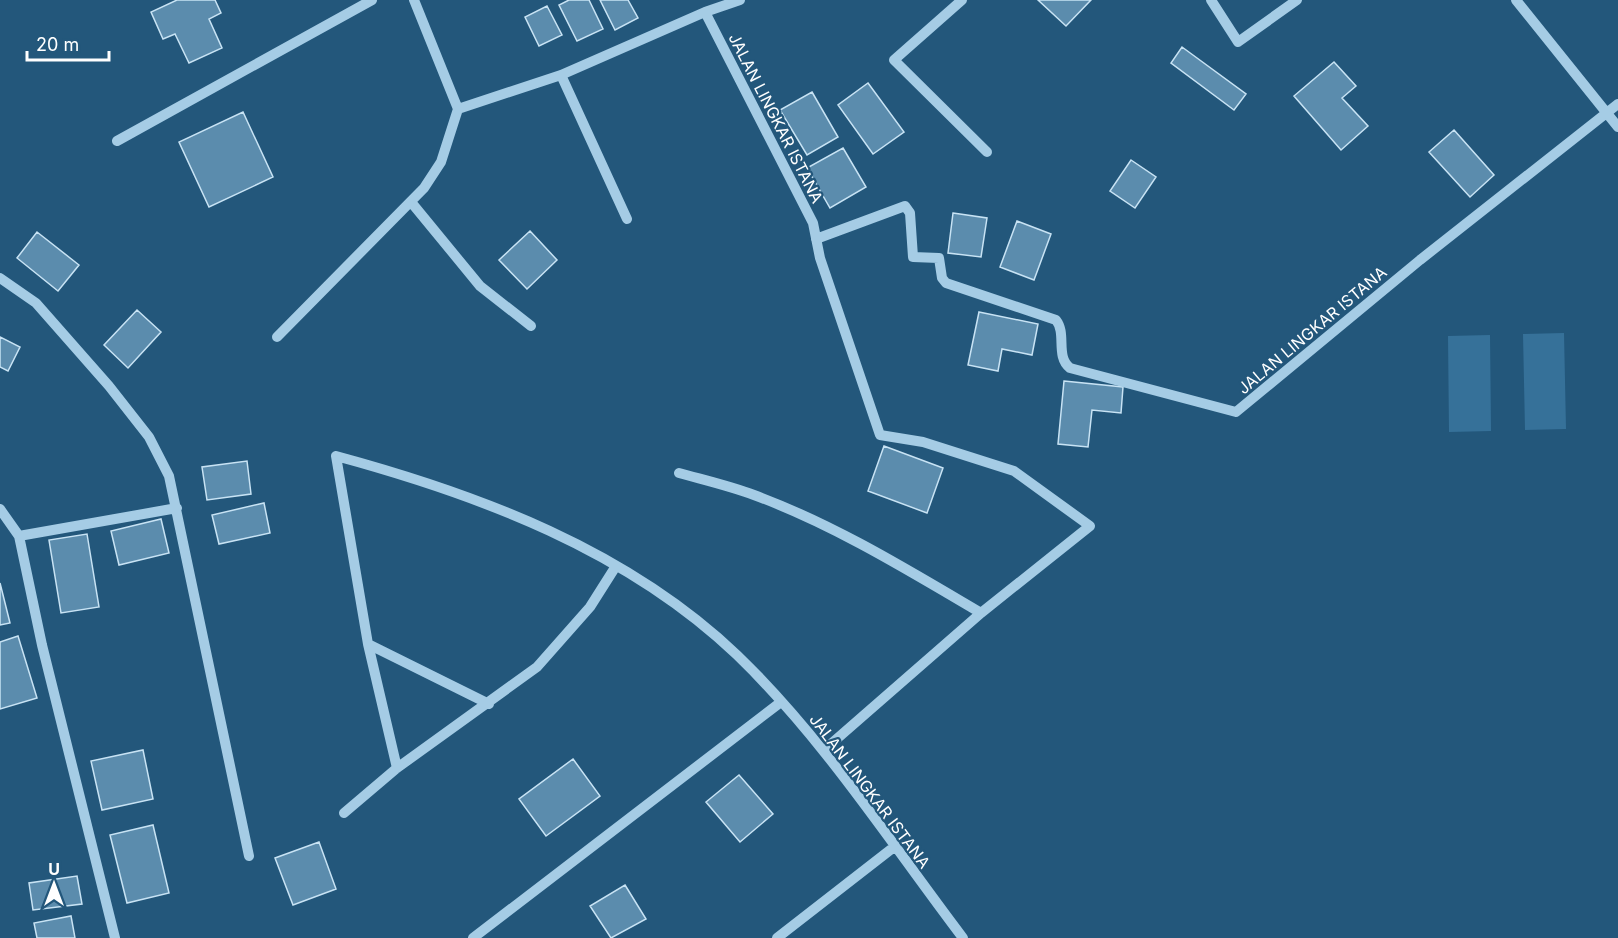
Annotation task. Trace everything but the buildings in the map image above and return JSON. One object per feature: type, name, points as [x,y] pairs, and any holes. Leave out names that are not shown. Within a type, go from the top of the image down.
[{"type":"street","points":[[117,141],[372,0]]},
{"type":"street","points":[[277,337],[411,202],[436,173],[458,109],[414,0]]},
{"type":"street","points":[[458,109],[561,75],[705,12],[740,0]]},
{"type":"street","points":[[962,0],[894,60],[987,152]]},
{"type":"street","points":[[1211,0],[1238,42],[1298,0]]},
{"type":"street","points":[[1516,0],[1618,127]]},
{"type":"street","name":"JALAN LINGKAR ISTANA","points":[[705,12],[813,223],[820,258],[880,435],[923,442],[1014,471],[1090,526],[981,613]]},
{"type":"street","points":[[561,75],[627,219]]},
{"type":"street","points":[[1607,114],[1618,104]]},
{"type":"street","name":"JALAN LINGKAR ISTANA","points":[[816,239],[905,206],[910,213],[914,257],[939,258],[942,278],[946,283],[1056,320],[1061,326],[1064,359],[1070,368],[1236,412],[1420,260],[1607,114]]},
{"type":"street","points":[[411,202],[480,286],[531,327]]},
{"type":"street","points":[[0,278],[36,303],[149,437],[169,476],[249,856]]},
{"type":"street","name":"JALAN LINGKAR ISTANA","points":[[368,644],[336,456],[411,476],[523,517],[616,566],[681,607],[737,655],[824,750],[963,938]]},
{"type":"street","points":[[679,473],[754,494],[802,516],[889,560],[981,613],[824,750]]},
{"type":"street","points":[[19,536],[177,508]]},
{"type":"street","points":[[0,509],[19,536],[42,645],[80,790],[115,938]]},
{"type":"street","points":[[344,813],[397,768],[489,704],[537,667],[590,608],[616,566]]},
{"type":"street","points":[[368,644],[489,704]]},
{"type":"street","points":[[368,644],[397,768]]},
{"type":"street","points":[[473,938],[781,702]]},
{"type":"street","points":[[777,938],[894,847]]},
{"type":"shaded area","points":[[1564,333],[1566,429],[1525,430],[1523,334]]},
{"type":"shaded area","points":[[1490,335],[1491,431],[1449,432],[1448,336]]}]
